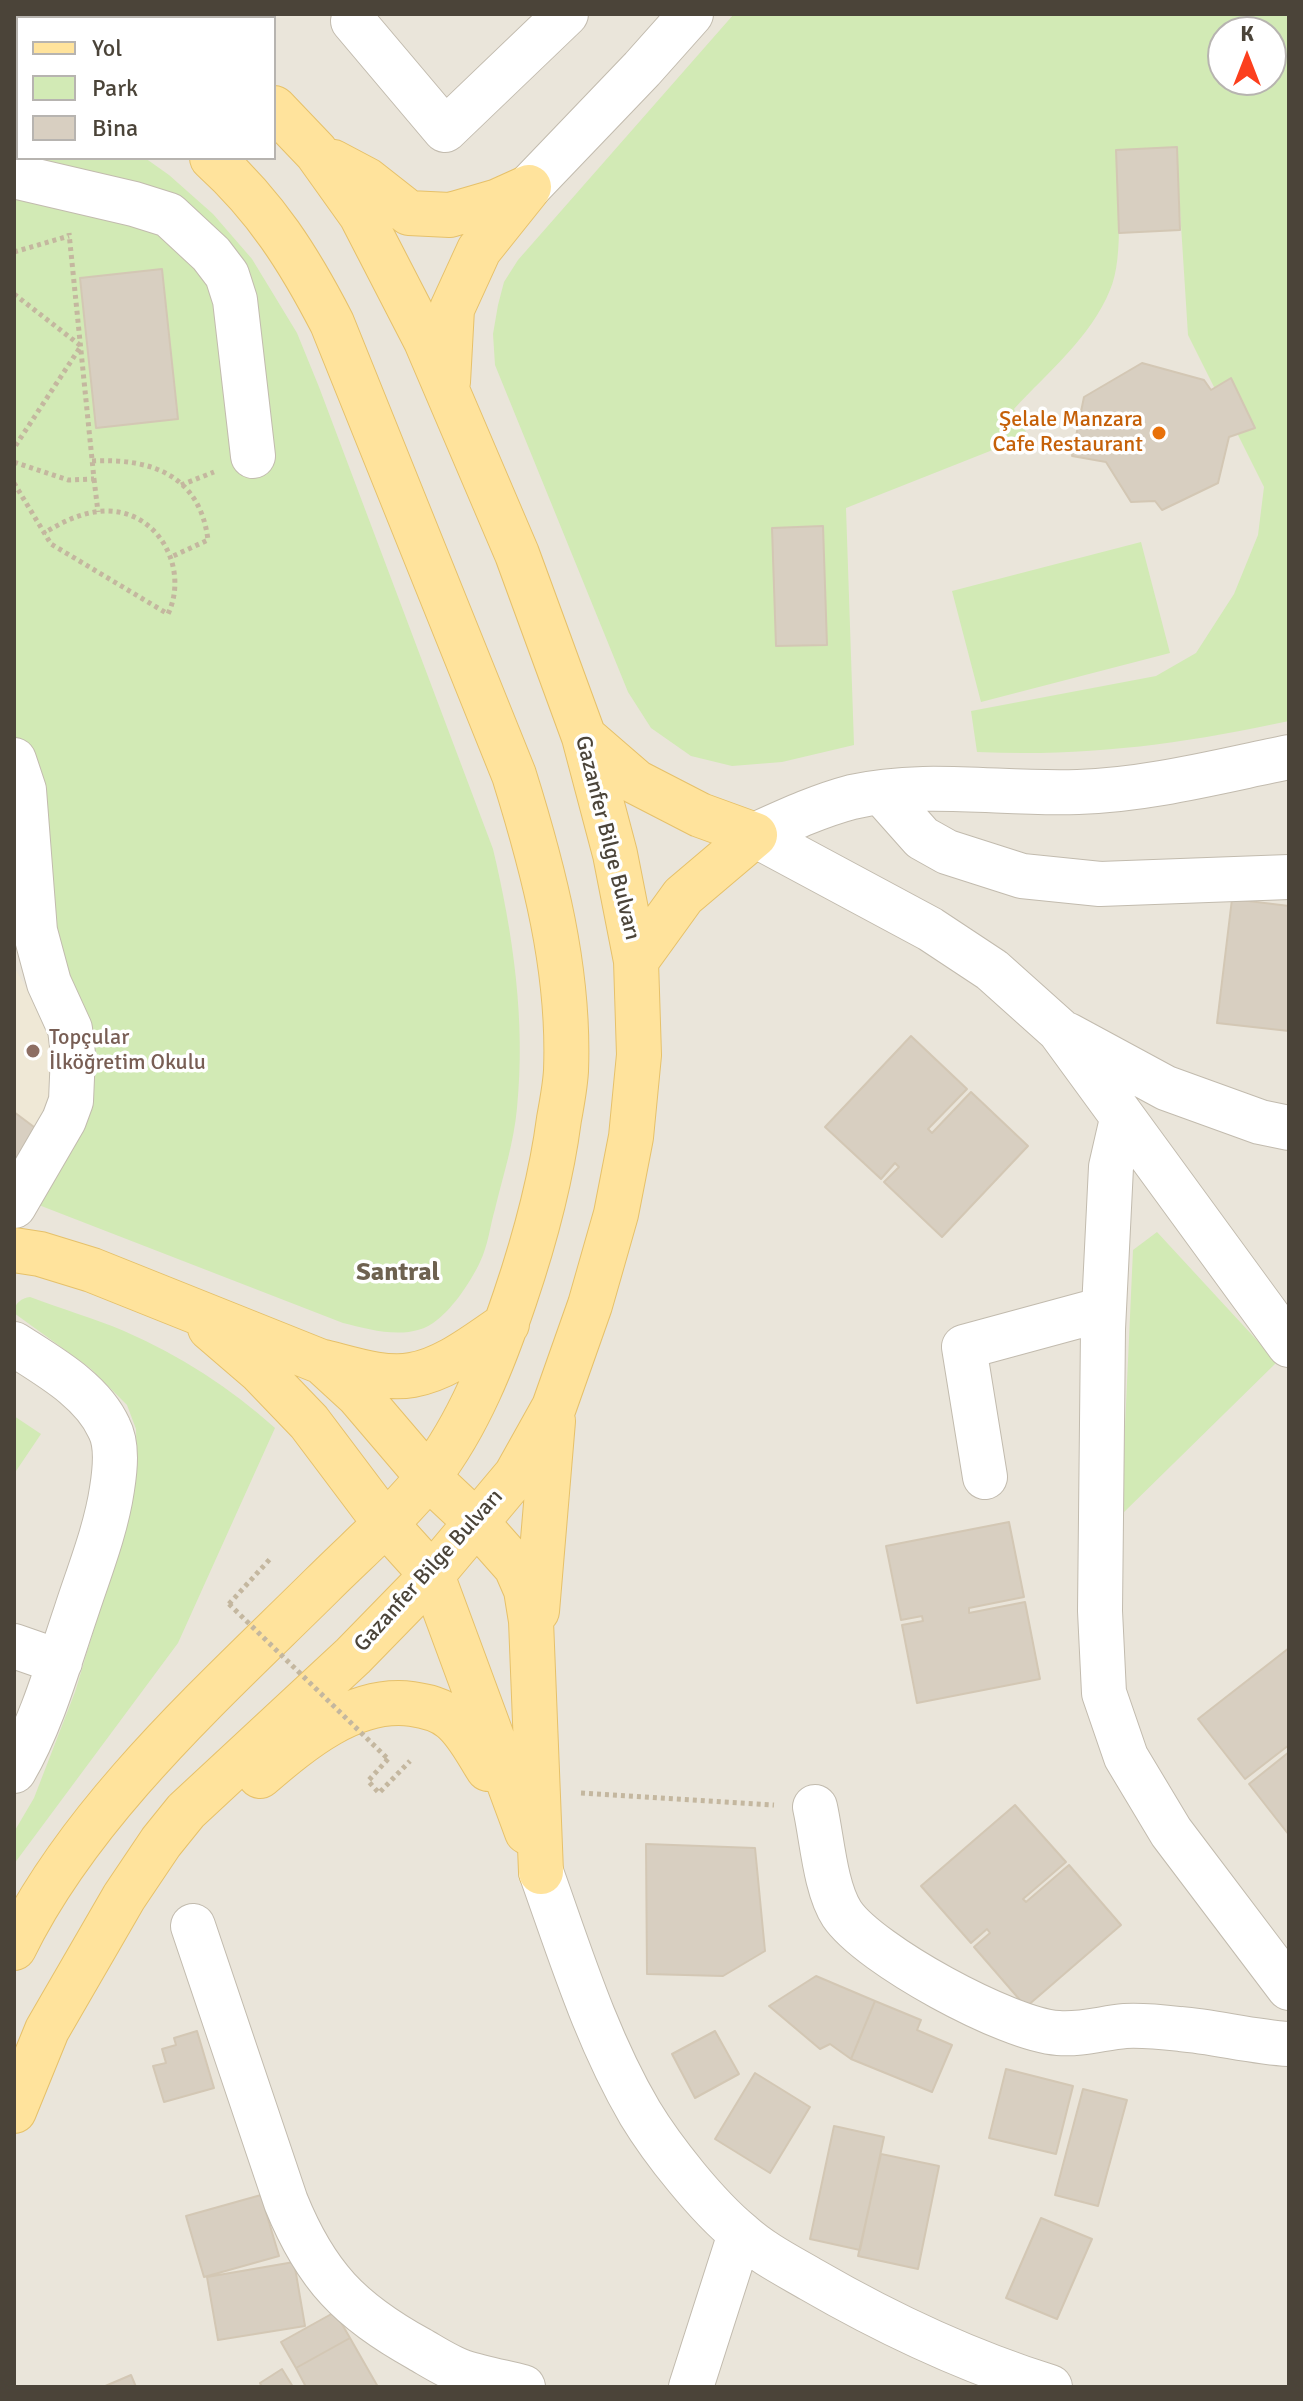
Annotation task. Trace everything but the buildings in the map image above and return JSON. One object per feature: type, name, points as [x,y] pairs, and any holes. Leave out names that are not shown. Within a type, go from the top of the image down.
[{"type":"main road","name":"Gazanfer Bilge Bulvarı","points":[[14,2111],[47,2030],[98,1940],[143,1866],[186,1811],[353,1656],[432,1575],[516,1475],[554,1407],[595,1290],[616,1214],[631,1137],[639,1055],[636,961],[615,854],[584,737],[517,554],[426,341],[361,215],[316,152],[276,110]]},
{"type":"main road","points":[[316,152],[367,180],[409,213],[450,215],[498,201],[529,187]]},
{"type":"main road","points":[[14,1948],[47,1890],[116,1796],[221,1685],[428,1477],[466,1419],[507,1324],[542,1212],[566,1072],[563,1003],[554,921],[536,845],[514,775],[332,323],[302,265],[273,223],[214,160]]},
{"type":"main road","points":[[448,392],[452,309],[479,250],[529,187]]},
{"type":"main road","points":[[584,737],[636,782],[700,815],[755,835],[683,896],[636,961]]},
{"type":"main road","points":[[14,1250],[40,1254],[92,1270],[322,1362],[385,1375],[411,1375],[437,1367],[507,1324]]},
{"type":"main road","points":[[185,1305],[260,1371],[309,1422],[385,1523],[432,1575],[541,1872]]},
{"type":"main road","points":[[322,1362],[358,1395],[428,1477],[477,1523],[516,1567],[526,1590],[533,1662],[541,1872]]},
{"type":"main road","points":[[533,1662],[554,1407]]},
{"type":"main road","points":[[98,1940],[201,1828],[287,1753],[367,1705],[422,1705],[453,1719],[524,1826]]},
{"type":"street","points":[[353,21],[445,130],[566,14]]},
{"type":"street","points":[[529,187],[691,14]]},
{"type":"street","points":[[14,176],[169,215],[211,254],[227,275],[235,300],[253,456]]},
{"type":"street","points":[[755,835],[804,813],[852,797],[900,790],[1078,792],[1133,787],[1289,757]]},
{"type":"street","points":[[14,760],[24,790],[35,931],[49,983],[70,1029],[73,1054],[71,1101],[64,1120],[14,1206]]},
{"type":"street","points":[[1231,769],[1289,776]]},
{"type":"street","points":[[882,793],[922,838],[947,852],[1022,876],[1100,884],[1289,877]]},
{"type":"street","points":[[755,835],[930,929],[992,970],[1059,1030],[1289,1345]]},
{"type":"street","points":[[1059,1030],[1166,1088],[1260,1122],[1289,1128]]},
{"type":"street","points":[[1122,1119],[1111,1167],[1104,1309],[1100,1611],[1104,1693],[1126,1757],[1171,1832],[1289,1988]]},
{"type":"street","points":[[985,1477],[964,1347],[1104,1309]]},
{"type":"street","points":[[14,1344],[71,1383],[97,1408],[111,1431],[115,1456],[112,1490],[97,1550],[60,1662],[24,1755],[14,1771]]},
{"type":"street","points":[[14,1646],[60,1662]]},
{"type":"street","points":[[815,1807],[832,1892],[842,1914],[864,1936],[901,1963],[985,2010],[1021,2025],[1057,2033],[1125,2026],[1179,2029],[1289,2044]]},
{"type":"street","points":[[541,1872],[590,2008],[635,2103],[665,2149],[740,2234],[824,2287],[899,2326],[1004,2372],[1050,2387]]},
{"type":"street","points":[[193,1926],[300,2236],[318,2266],[342,2296],[448,2379],[523,2387]]},
{"type":"street","points":[[691,2387],[740,2234]]},
{"type":"path","points":[[65,188],[98,512]]},
{"type":"path","points":[[14,252],[69,236]]},
{"type":"path","points":[[14,294],[81,346]]},
{"type":"path","points":[[14,448],[81,346]]},
{"type":"path","points":[[92,461],[121,459],[142,462],[162,471],[181,485],[197,504],[208,540],[171,557]]},
{"type":"path","points":[[14,462],[68,480],[94,479]]},
{"type":"path","points":[[14,483],[44,533],[51,544],[168,614],[174,602],[176,586],[171,557],[157,534],[142,522],[125,513],[98,512],[68,519],[44,533]]},
{"type":"path","points":[[270,1559],[229,1604],[388,1759],[368,1781],[379,1793],[410,1761]]},
{"type":"path","points":[[579,1793],[815,1807]]},
{"type":"shaded area","points":[[14,14],[1289,14],[1289,2387],[14,2387]]},
{"type":"shaded area","name":"Topçular İlköğretim Okulu","points":[[14,967],[53,1032],[49,1113],[14,1170]]},
{"type":"green space","points":[[734,14],[1289,14],[1289,721],[1134,747],[1057,752],[977,752],[971,711],[1156,676],[1196,653],[1234,594],[1258,535],[1264,487],[1188,335],[1176,147],[1116,150],[1119,222],[1115,276],[1102,307],[1080,339],[1014,409],[1028,436],[846,508],[854,745],[782,762],[732,766],[691,756],[651,728],[628,692],[495,365],[493,334],[504,282],[518,260]]},
{"type":"green space","points":[[14,102],[16,160],[148,160],[213,214],[252,259],[297,333],[493,849],[512,945],[519,1010],[516,1121],[480,1262],[450,1308],[437,1320],[427,1327],[403,1332],[366,1329],[343,1323],[31,1202],[47,1173],[66,976],[56,930],[36,765],[14,738]]},
{"type":"green space","points":[[1141,542],[1170,653],[981,702],[952,591]]},
{"type":"green space","points":[[1157,1232],[1277,1362],[1121,1515],[1133,1250]]},
{"type":"green space","points":[[30,1297],[145,1340],[222,1386],[275,1428],[178,1643],[14,1864],[14,1832],[34,1798],[75,1692],[129,1513],[137,1468],[136,1429],[127,1405],[90,1368],[14,1313],[19,1302]]},
{"type":"green space","points":[[14,1416],[41,1434],[14,1474]]},
{"type":"place","name":"Şelale Manzara Cafe Restaurant","points":[[1159,433]]},
{"type":"place","name":"Topçular İlköğretim Okulu","points":[[33,1051]]},
{"type":"district","name":"Santral","points":[[398,1273]]}]
